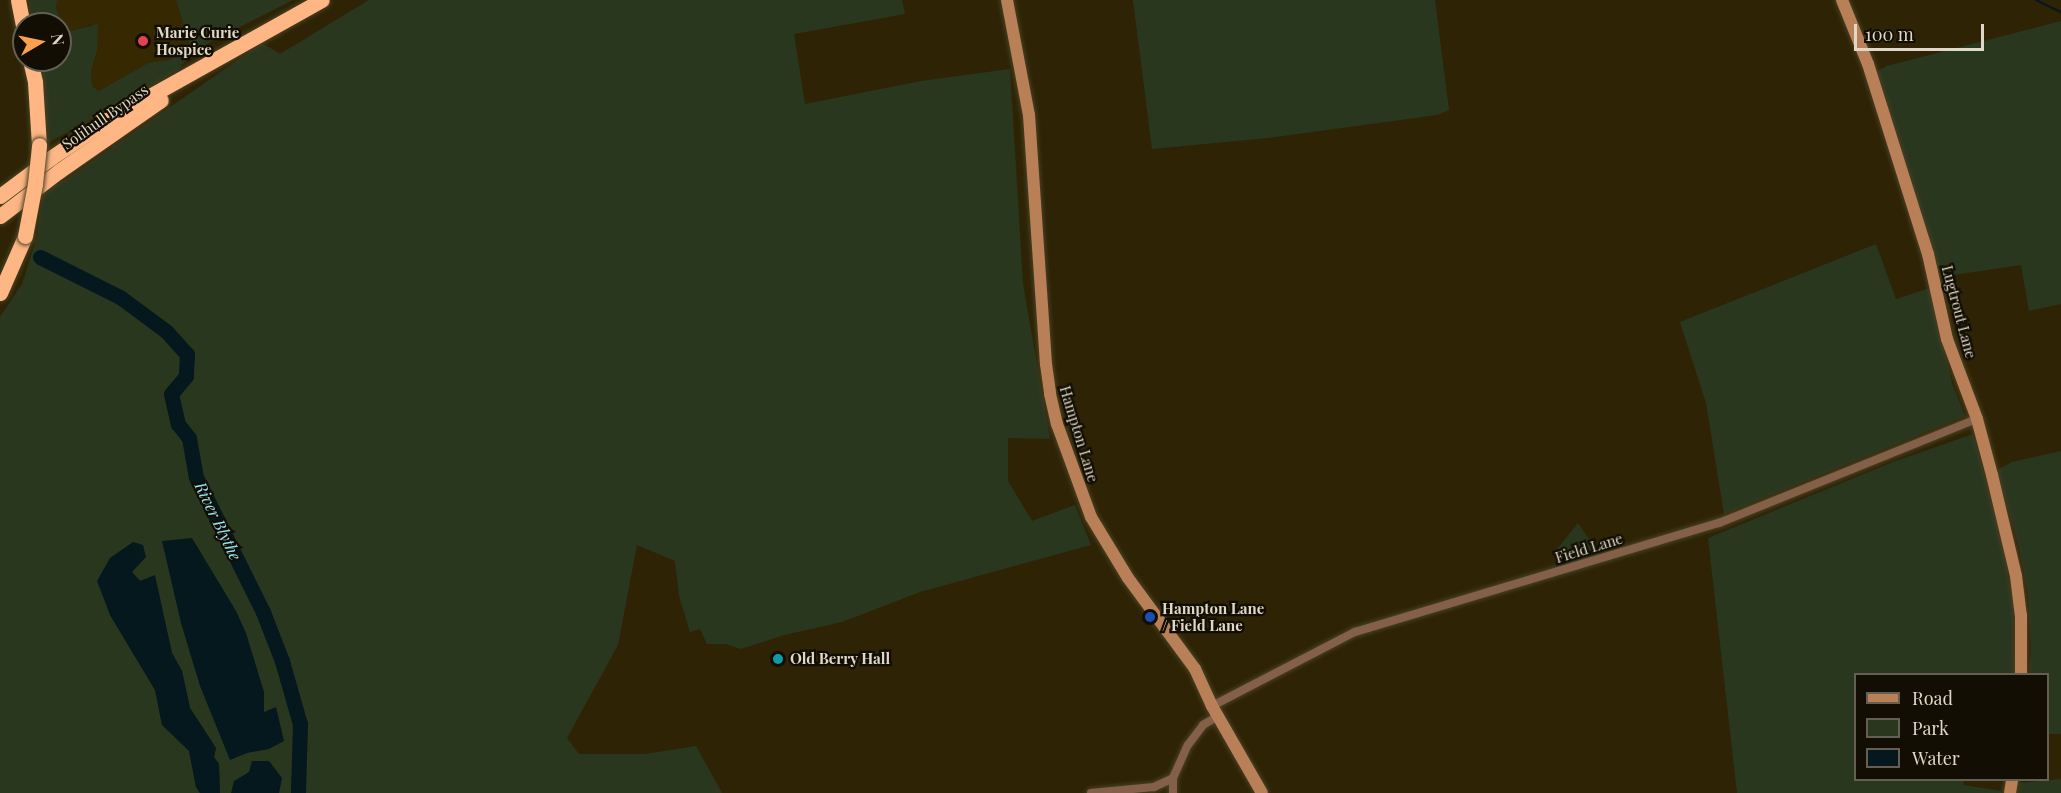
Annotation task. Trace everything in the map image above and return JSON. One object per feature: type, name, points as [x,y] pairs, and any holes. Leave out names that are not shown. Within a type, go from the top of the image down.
[{"type":"highway","name":"Solihull Bypass","points":[[0,196],[107,120],[322,0]]},
{"type":"highway","name":"Solihull Bypass","points":[[0,216],[125,123],[232,50]]},
{"type":"highway","points":[[0,293],[25,236],[35,184],[39,145],[33,72]]},
{"type":"main road","name":"Hampton Lane","points":[[1007,0],[1029,115],[1046,364],[1057,424],[1091,517],[1122,569],[1195,669],[1215,711],[1262,793]]},
{"type":"main road","name":"Lugtrout Lane","points":[[1842,0],[1868,64],[1928,254],[1947,339],[1977,419],[2016,576],[2021,615],[2021,673]]},
{"type":"street","name":"Field Lane","points":[[1173,778],[1188,745],[1215,711],[1355,632],[1719,523],[1977,419]]},
{"type":"street","points":[[1091,793],[1154,787],[1173,778],[1173,793]]},
{"type":"shaded area","name":"Marie Curie Hospice","points":[[57,0],[176,0],[192,51],[168,60],[148,63],[99,91],[92,86],[91,71],[97,51],[92,24],[72,30],[72,12],[58,12]]},
{"type":"green space","points":[[28,0],[57,0],[58,12],[30,12]]},
{"type":"green space","points":[[176,0],[293,0],[193,51],[178,70],[48,143],[40,72],[72,72],[72,30],[98,24],[97,51],[91,71],[92,86],[99,91],[148,63],[168,60],[192,51]]},
{"type":"green space","points":[[369,0],[902,0],[905,14],[794,34],[805,104],[921,81],[1010,69],[1023,284],[1050,439],[1008,438],[1008,481],[1032,521],[1075,505],[1091,545],[920,592],[842,622],[784,635],[741,649],[726,644],[707,644],[700,629],[690,632],[679,596],[675,561],[637,545],[618,645],[567,738],[579,754],[645,754],[696,746],[722,793],[220,793],[219,764],[214,757],[216,748],[190,708],[182,671],[172,653],[154,576],[140,581],[132,572],[143,545],[110,615],[155,690],[162,725],[189,750],[196,787],[200,793],[0,793],[0,317],[22,284],[37,237],[43,192],[67,179],[262,43],[280,54]]},
{"type":"green space","points":[[1133,0],[1435,0],[1449,110],[1437,115],[1268,138],[1152,149]]},
{"type":"green space","points":[[2061,21],[2061,304],[2029,311],[2021,265],[1940,277],[1876,72],[1887,66]]},
{"type":"green space","points":[[1876,244],[1896,299],[1930,288],[1952,383],[1965,416],[1724,514],[1706,403],[1680,322]]},
{"type":"green space","points":[[1973,434],[2001,537],[2013,601],[2014,673],[1854,673],[1854,781],[1964,781],[1963,785],[2002,791],[2001,793],[1737,793],[1708,538],[1893,462]]},
{"type":"green space","points":[[2061,451],[2061,734],[2049,734],[2049,673],[2029,673],[2031,650],[2028,594],[2019,547],[1997,470],[2012,462]]},
{"type":"green space","points":[[1578,523],[1599,554],[1554,568],[1558,548]]},
{"type":"green space","points":[[2061,779],[2061,793],[2017,793],[2018,783]]},
{"type":"water","points":[[192,538],[236,611],[246,633],[264,692],[264,712],[276,707],[284,741],[269,749],[247,753],[230,760],[200,686],[181,623],[162,541]]},
{"type":"water","points":[[133,542],[143,545],[146,557],[132,572],[140,581],[155,575],[172,653],[182,671],[190,708],[216,748],[214,757],[219,764],[220,793],[200,793],[196,787],[189,751],[162,725],[155,690],[110,615],[97,581],[110,558]]},
{"type":"water","points":[[252,761],[269,761],[282,778],[279,793],[231,793],[234,781],[249,772]]},
{"type":"waterway","points":[[2036,0],[2061,12]]},
{"type":"waterway","name":"River Blythe","points":[[40,257],[120,297],[166,331],[187,354],[186,376],[171,394],[178,424],[189,438],[196,477],[263,612],[282,661],[300,724],[298,793]]},
{"type":"place","name":"Marie Curie Hospice","points":[[143,41]]},
{"type":"place","name":"Hampton Lane / Field Lane","points":[[1150,617]]},
{"type":"place","name":"Old Berry Hall","points":[[778,659]]}]
